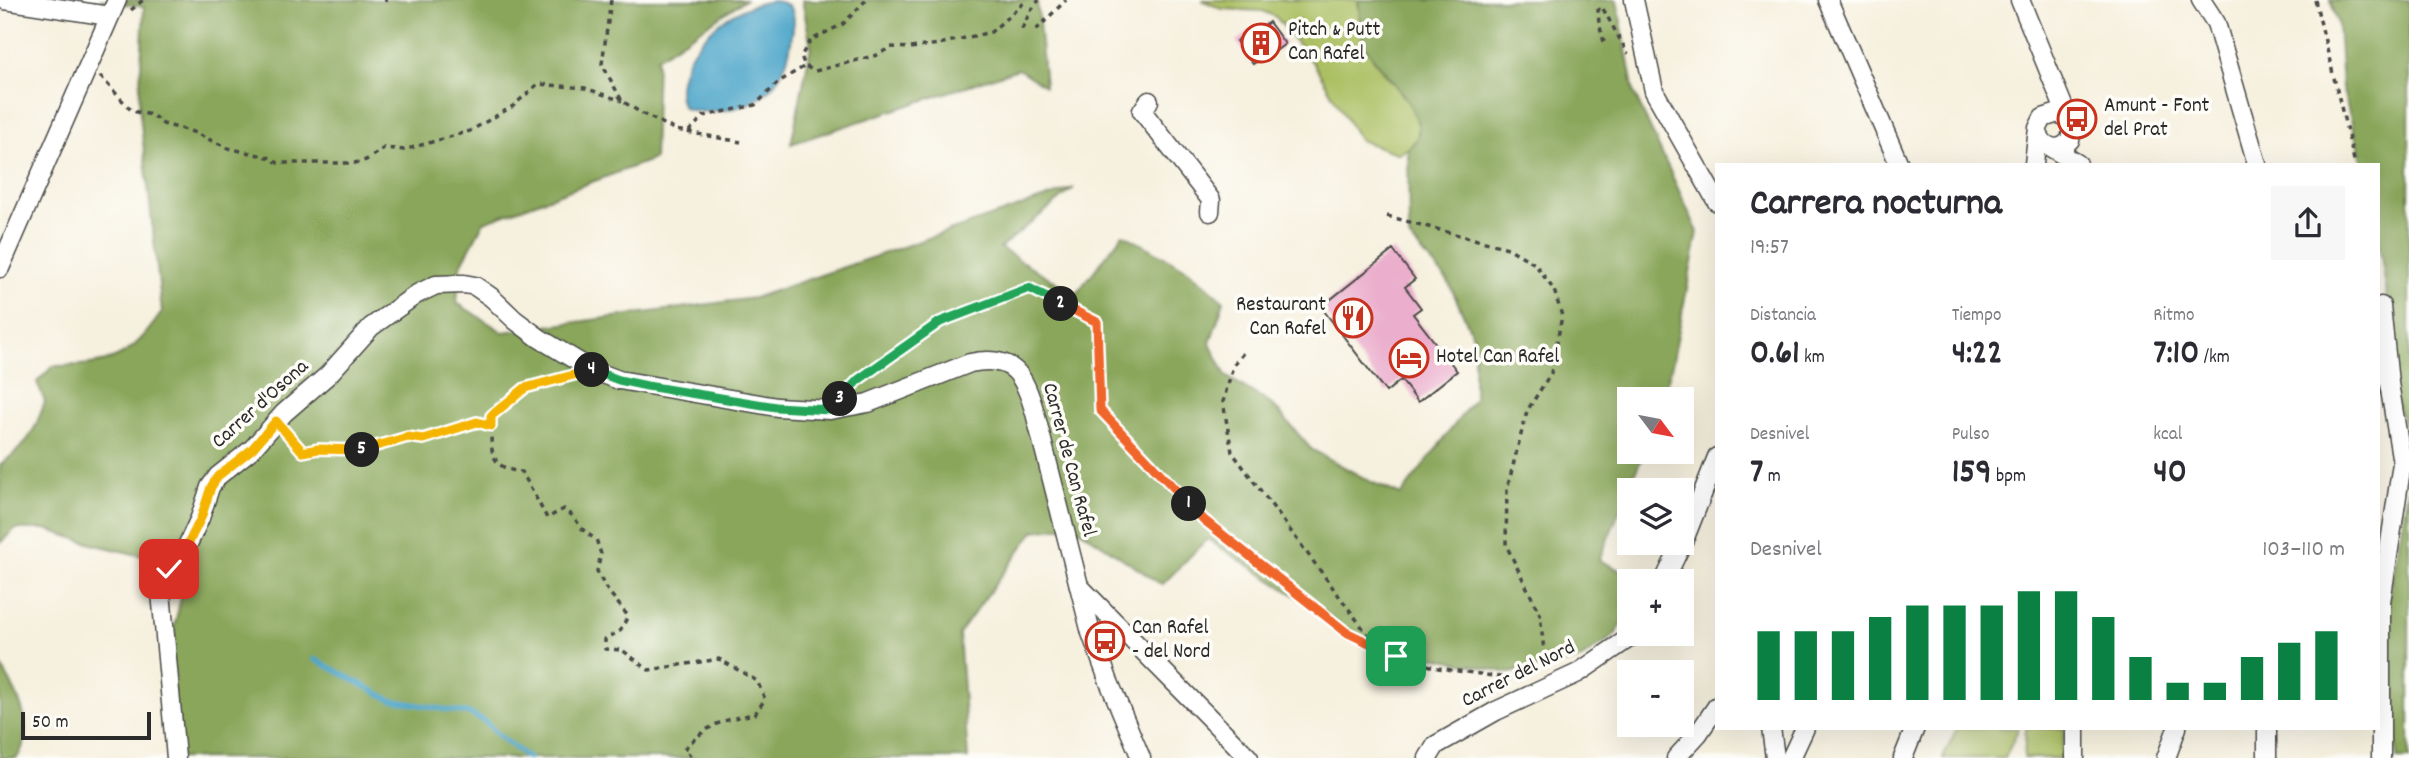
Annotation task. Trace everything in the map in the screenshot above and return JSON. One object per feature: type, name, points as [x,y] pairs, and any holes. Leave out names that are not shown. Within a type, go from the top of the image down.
[{"type":"street","points":[[0,268],[113,8],[5,0]]},
{"type":"street","points":[[1634,0],[1654,91],[1715,198]]},
{"type":"street","points":[[1828,0],[1899,163]]},
{"type":"street","points":[[2020,0],[2052,83],[2068,150]]},
{"type":"street","points":[[2201,0],[2216,23],[2257,163]]},
{"type":"street","points":[[2034,163],[2052,83]]},
{"type":"street","points":[[1149,101],[1142,111],[1211,200],[1210,212]]},
{"type":"street","points":[[2041,126],[2058,113],[2068,150]]},
{"type":"street","points":[[2041,126],[2042,142],[2068,150]]},
{"type":"street","points":[[2041,163],[2068,150]]},
{"type":"street","name":"Carrer d'Osona","points":[[176,758],[161,592],[164,580],[188,544],[201,518],[211,487],[218,476],[252,449],[276,421],[328,375],[371,327],[417,294],[436,285],[475,286]]},
{"type":"street","name":"Carrer de Can Rafel","points":[[475,286],[539,338],[592,370],[647,386],[776,407],[830,410],[868,403],[970,363],[988,359],[999,360],[1013,368],[1023,378],[1035,413],[1091,633],[1108,682],[1141,758]]},
{"type":"street","points":[[2380,309],[2402,463],[2381,602],[2381,758]]},
{"type":"street","points":[[1670,569],[1715,462]]},
{"type":"street","points":[[1078,585],[1249,758]]},
{"type":"street","name":"Carrer del Nord","points":[[1428,758],[1436,745],[1496,711],[1578,673],[1617,646]]},
{"type":"street","points":[[1676,758],[1699,734],[1715,709]]},
{"type":"street","points":[[1771,730],[1775,758]]},
{"type":"street","points":[[1791,758],[1804,730]]},
{"type":"street","points":[[1903,758],[1914,730]]},
{"type":"street","points":[[2075,758],[2076,730]]},
{"type":"street","points":[[2166,758],[2176,730]]},
{"type":"street","points":[[2267,730],[2267,758]]},
{"type":"path","points":[[611,0],[602,64],[622,101]]},
{"type":"path","points":[[866,0],[843,24],[811,40],[802,56],[805,65],[815,71],[877,55],[891,47],[910,48],[939,44],[991,32],[1027,0]]},
{"type":"path","points":[[1022,29],[1030,12],[1040,0]]},
{"type":"path","points":[[1036,30],[1066,0]]},
{"type":"path","points":[[1598,0],[1623,48],[1630,55]]},
{"type":"path","points":[[2315,0],[2355,163]]},
{"type":"path","points":[[1602,7],[1598,10],[1604,42]]},
{"type":"path","points":[[90,60],[132,111],[152,115],[163,124],[193,132],[228,148],[268,157],[278,163],[355,163],[366,160],[384,148],[404,150],[453,137],[470,131],[513,106],[538,84],[585,88],[622,101],[676,130],[741,142]]},
{"type":"path","points":[[685,132],[692,130],[704,116],[755,105],[780,81],[805,65]]},
{"type":"path","points":[[1387,216],[1508,248],[1535,264],[1554,290],[1563,316],[1551,373],[1527,411],[1507,489],[1506,545],[1540,614],[1548,685]]},
{"type":"path","points":[[830,410],[858,380],[940,322],[1029,288],[1097,322],[1100,410],[1204,520],[1346,632],[1396,656],[1438,668],[1521,680]]},
{"type":"path","points":[[1243,353],[1233,366],[1223,402],[1232,452],[1368,635],[1396,656]]},
{"type":"path","points":[[592,370],[525,388],[491,416],[492,449],[496,462],[508,470],[522,472],[547,518],[564,509],[574,516],[583,532],[596,539],[601,554],[597,571],[604,586],[628,616],[620,631],[605,639],[605,649],[622,650],[649,670],[719,659],[757,681],[765,699],[755,714],[722,720],[700,734],[684,749],[693,758]]},
{"type":"path","points":[[276,421],[303,452],[318,449],[365,450],[408,437],[423,439],[477,422],[491,426]]},
{"type":"green space","points":[[100,0],[745,0],[657,58],[654,159],[484,222],[460,267],[457,303],[503,332],[754,298],[1074,188],[1000,248],[1076,294],[1123,234],[1188,270],[1224,301],[1210,343],[1226,376],[1274,406],[1311,449],[1401,495],[1474,399],[1474,338],[1448,281],[1409,237],[1408,148],[1417,138],[1418,125],[1405,97],[1366,48],[1361,31],[1358,0],[1617,0],[1634,93],[1698,232],[1666,387],[1617,387],[1617,464],[1639,464],[1633,478],[1617,478],[1617,517],[1599,560],[1617,569],[1617,632],[1579,660],[1509,673],[1371,644],[1207,539],[1162,585],[1074,526],[1034,531],[959,634],[968,758],[180,758],[165,666],[188,567],[92,544],[45,529],[15,529],[0,543],[0,465],[18,451],[37,423],[45,402],[37,382],[53,366],[90,364],[117,357],[139,341],[162,312],[139,106],[144,7]]},
{"type":"green space","points":[[802,0],[1037,0],[1045,86],[1018,69],[791,144],[811,46]]},
{"type":"green space","points":[[1202,0],[1358,0],[1362,34],[1375,62],[1414,112],[1418,135],[1413,145],[1399,154],[1359,140],[1314,64],[1276,17],[1263,11],[1222,9]]},
{"type":"green space","points":[[2330,0],[2409,0],[2409,443],[2393,391],[2386,288],[2380,250],[2380,163],[2363,163],[2342,87],[2338,24]]},
{"type":"green space","points":[[2409,485],[2409,758],[2397,758],[2386,615]]},
{"type":"green space","points":[[0,664],[13,686],[25,722],[23,746],[17,758],[0,758]]},
{"type":"green space","points":[[1956,730],[2018,730],[2005,758],[1943,758]]},
{"type":"green space","points":[[2026,730],[2064,730],[2062,758],[2024,758]]},
{"type":"water","points":[[772,1],[787,5],[793,12],[794,19],[786,63],[773,85],[754,101],[727,110],[711,112],[684,108],[680,87],[691,55],[700,42],[726,19],[756,5]]},
{"type":"building","name":"Pitch & Putt Can Rafel","points":[[1269,22],[1285,44],[1253,64],[1236,41],[1253,29],[1255,33]]},
{"type":"building","points":[[1393,250],[1415,279],[1405,287],[1421,308],[1413,314],[1457,371],[1418,402],[1401,380],[1386,392],[1321,307]]},
{"type":"waterway","points":[[314,659],[391,700],[471,714],[487,723],[528,758]]},
{"type":"place","name":"Pitch & Putt Can Rafel","points":[[1261,43]]},
{"type":"place","name":"Amunt - Font del Prat","points":[[2077,119]]},
{"type":"place","name":"Restaurant Can Rafel","points":[[1353,318]]},
{"type":"place","name":"Hotel Can Rafel","points":[[1409,358]]},
{"type":"place","name":"Can Rafel - del Nord","points":[[1105,641]]},
{"type":"route","points":[[169,569],[188,544],[218,476],[252,449],[276,421],[303,452],[318,449],[365,450],[408,437],[423,439],[477,422],[491,426],[491,416],[525,388],[592,370],[647,386],[776,407],[830,410],[858,380],[940,322],[1029,288],[1097,322],[1100,410],[1204,520],[1346,632],[1396,656]]}]
